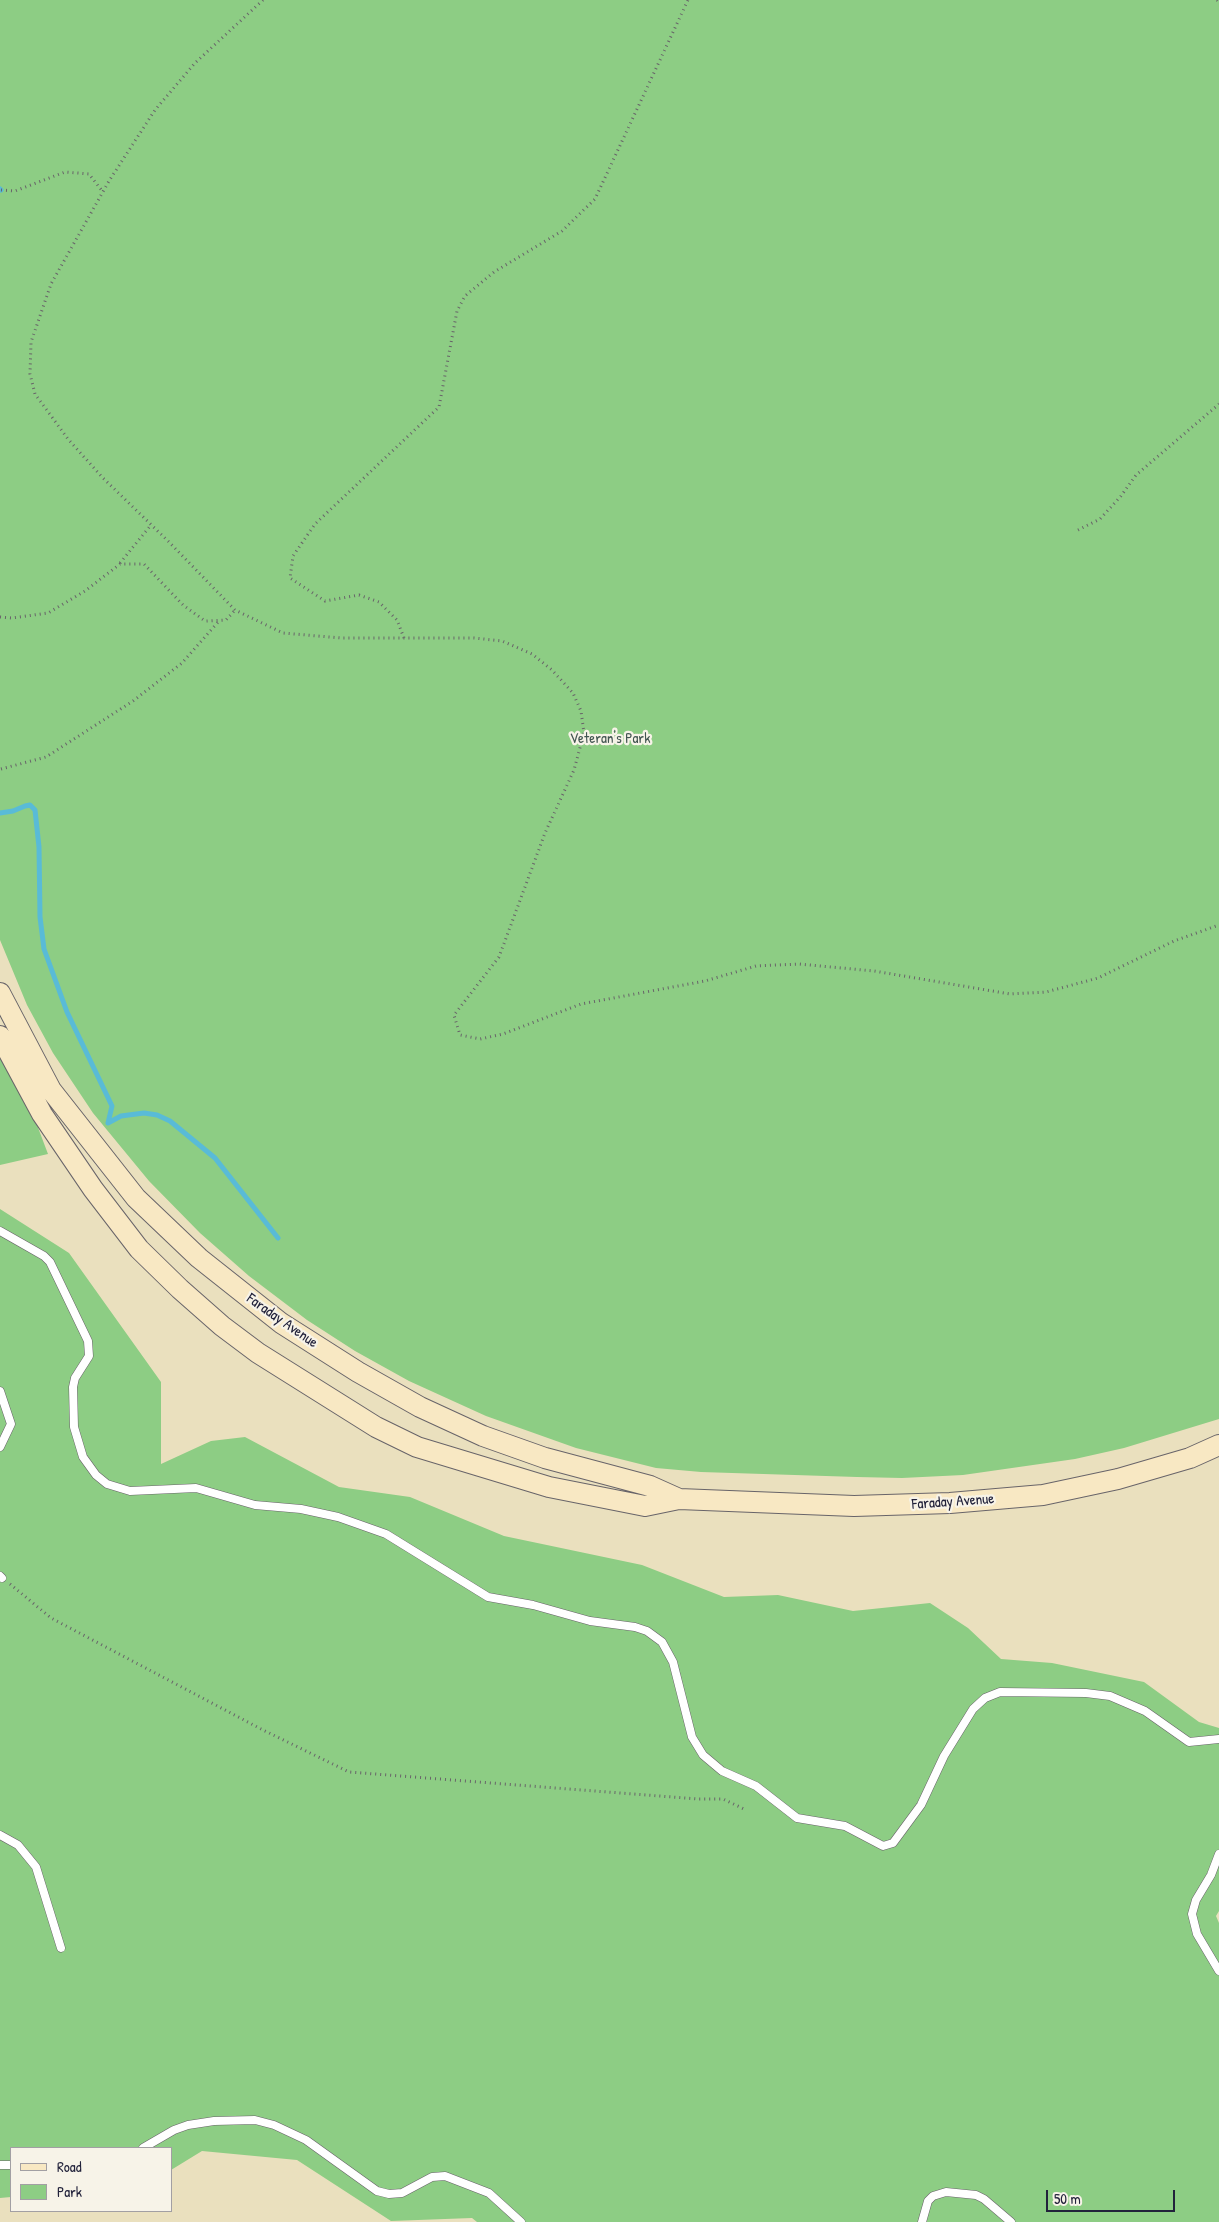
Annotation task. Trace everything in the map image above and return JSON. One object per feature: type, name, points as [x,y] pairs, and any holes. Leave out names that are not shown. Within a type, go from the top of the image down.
[{"type":"main road","name":"Faraday Avenue","points":[[0,993],[51,1090],[136,1198],[199,1258],[281,1323],[358,1372],[420,1407],[483,1436],[545,1458],[650,1486],[679,1499]]},
{"type":"main road","name":"Faraday Avenue","points":[[0,1036],[42,1114],[93,1189],[139,1249],[208,1314],[258,1353],[376,1426],[416,1446],[549,1487],[645,1506],[679,1499],[854,1506],[950,1504],[1043,1495],[1118,1479],[1190,1458],[1219,1445]]},
{"type":"lane","points":[[0,1230],[50,1262],[88,1341],[89,1356],[75,1378],[73,1387],[73,1419],[77,1442],[83,1457],[101,1480],[113,1487],[125,1490],[196,1488],[254,1505],[301,1509],[338,1517],[379,1530],[488,1597],[533,1605],[590,1622],[635,1627],[648,1631],[662,1642],[669,1654],[680,1686],[692,1737],[706,1760],[722,1771],[756,1786],[798,1818],[845,1826],[883,1846],[893,1843],[921,1804],[944,1756],[970,1713],[985,1698],[1000,1692],[1078,1693],[1110,1696],[1145,1711],[1189,1742],[1219,1740]]},
{"type":"lane","points":[[0,1391],[10,1415],[11,1424],[0,1447]]},
{"type":"lane","points":[[0,1835],[18,1845],[36,1867],[61,1948]]},
{"type":"lane","points":[[1219,1854],[1211,1875],[1196,1900],[1192,1914],[1197,1934],[1219,1972]]},
{"type":"lane","points":[[145,2147],[174,2130],[188,2125],[214,2121],[255,2120],[274,2125],[306,2140],[377,2191],[389,2194],[402,2193],[432,2177],[445,2176],[489,2193],[521,2222]]},
{"type":"lane","points":[[922,2222],[928,2201],[940,2193],[946,2192],[976,2195],[984,2199],[1011,2222]]},
{"type":"path","points":[[263,0],[195,63],[155,110],[103,192],[51,284],[30,342],[30,374],[35,394],[68,439],[102,478],[152,525],[235,610],[283,633],[341,638],[474,638],[502,641],[532,654],[552,670],[573,693],[581,711],[584,733],[574,770],[545,833],[498,957],[454,1015],[460,1035],[480,1038],[503,1034],[581,1004],[705,981],[756,966],[799,964],[874,970],[1010,994],[1046,992],[1098,978],[1174,941],[1219,926]]},
{"type":"path","points":[[404,638],[396,620],[379,602],[359,595],[325,601],[290,578],[293,556],[315,524],[439,407],[457,311],[465,296],[494,272],[562,231],[595,199],[688,0]]},
{"type":"path","points":[[1,190],[14,191],[65,172],[89,174],[103,192]]},
{"type":"path","points":[[1078,530],[1100,519],[1121,496],[1136,475],[1201,422],[1219,404]]},
{"type":"path","points":[[0,617],[12,618],[48,613],[85,591],[120,564],[152,525]]},
{"type":"path","points":[[120,564],[144,564],[190,611],[205,621],[226,620],[235,610]]},
{"type":"path","points":[[0,768],[46,757],[133,701],[182,663],[220,620]]},
{"type":"path","points":[[1,1577],[51,1618],[261,1729],[349,1772],[698,1799],[723,1799],[744,1809]]},
{"type":"green space","name":"Veteran's Park","points":[[0,0],[1219,0],[1219,1419],[1124,1448],[1075,1459],[963,1475],[902,1478],[857,1477],[701,1472],[656,1468],[576,1448],[486,1416],[409,1381],[355,1351],[307,1320],[249,1276],[200,1233],[149,1181],[93,1113],[53,1053],[27,1005],[0,940]]},
{"type":"green space","points":[[0,1027],[48,1154],[0,1165]]},
{"type":"green space","points":[[0,1209],[69,1253],[161,1382],[161,1464],[211,1441],[245,1437],[339,1487],[410,1497],[504,1536],[642,1565],[724,1597],[778,1595],[853,1611],[930,1603],[968,1628],[1001,1659],[1052,1663],[1144,1682],[1199,1722],[1219,1728],[1219,1911],[1216,1916],[1219,1923],[1219,2222],[477,2222],[472,2218],[391,2221],[297,2160],[202,2151],[172,2169],[172,2147],[10,2147],[10,2197],[0,2198]]},
{"type":"waterway","points":[[0,813],[30,805],[35,810],[39,847],[40,917],[44,949],[67,1012],[112,1106],[108,1123]]},
{"type":"waterway","points":[[108,1123],[121,1116],[144,1113],[157,1115],[170,1121],[215,1158],[278,1238]]}]
